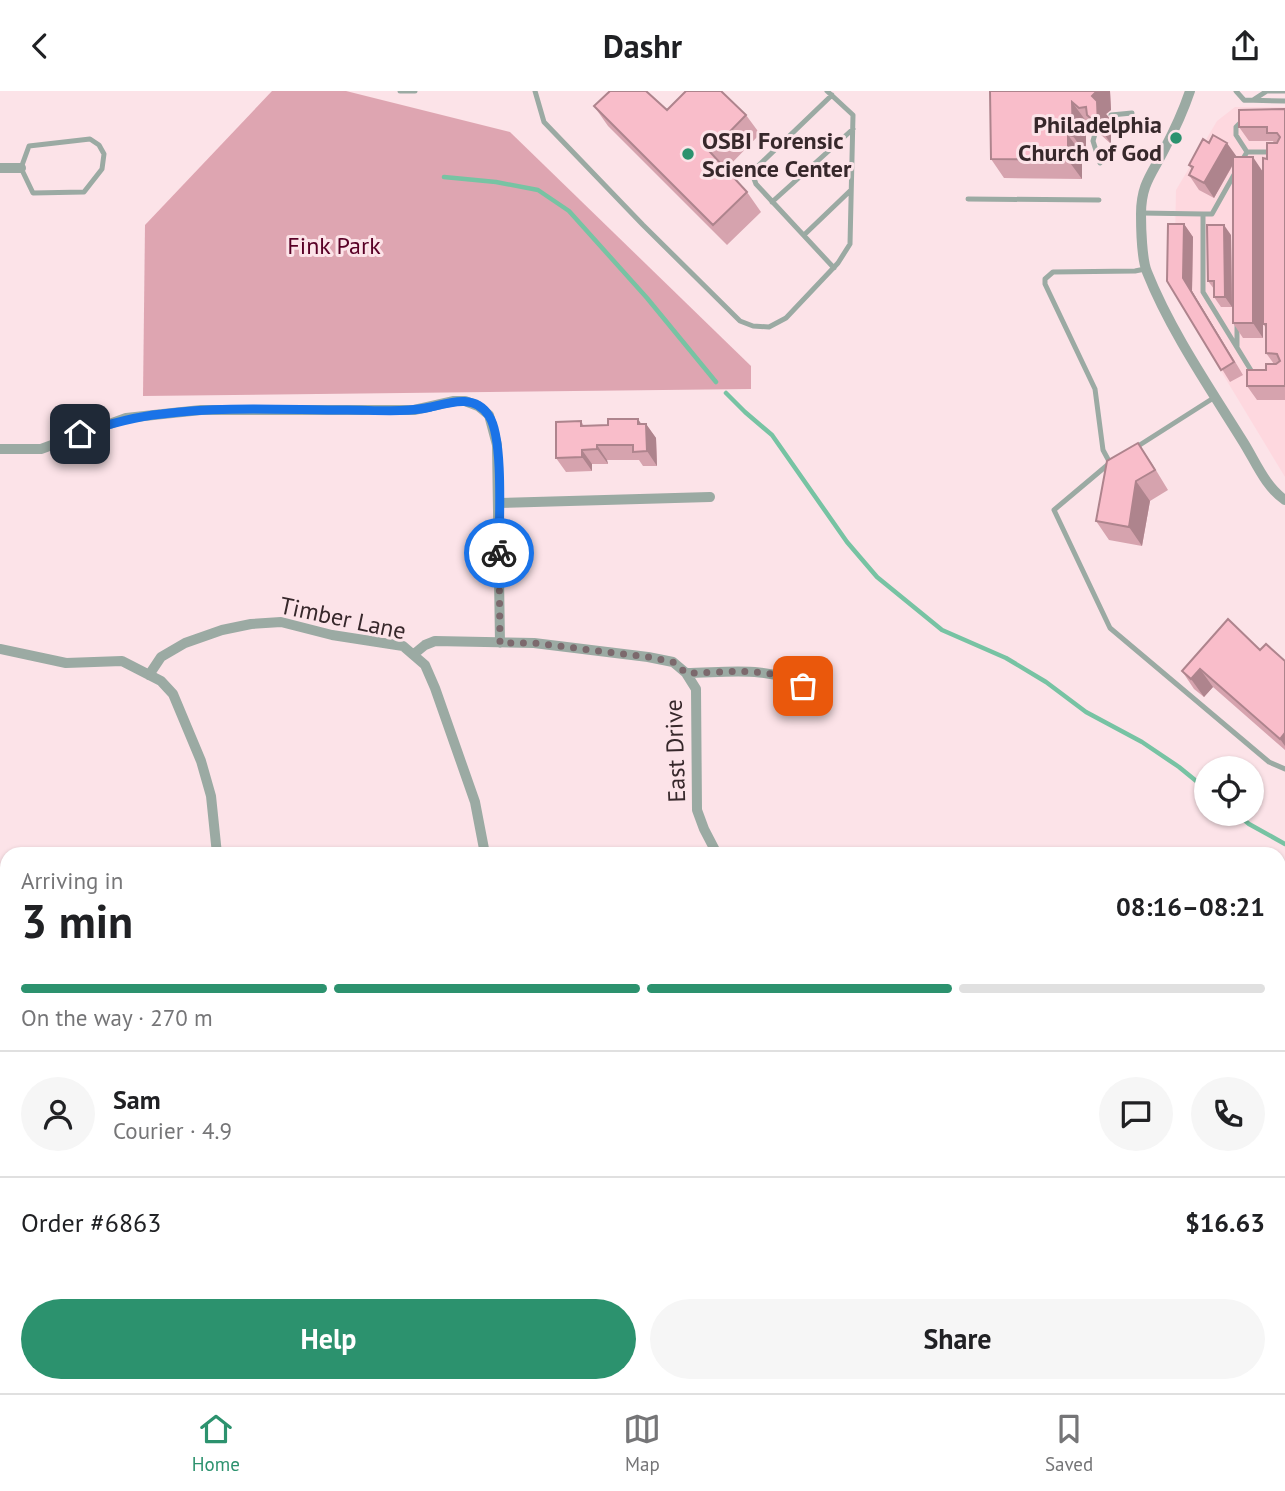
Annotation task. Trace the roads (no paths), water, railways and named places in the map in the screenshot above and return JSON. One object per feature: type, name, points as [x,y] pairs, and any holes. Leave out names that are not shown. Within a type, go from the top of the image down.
[{"type":"street","points":[[1190,91],[1179,121],[1150,172],[1144,190],[1141,213],[1145,269],[1161,303],[1215,397],[1271,488],[1285,500]]},
{"type":"street","points":[[0,168],[21,168]]},
{"type":"street","points":[[0,449],[41,449],[126,418],[201,410],[414,410],[454,401],[478,405],[489,415],[497,446],[500,643]]},
{"type":"street","points":[[498,503],[710,497]]},
{"type":"street","name":"Timber Lane","points":[[149,675],[161,657],[185,643],[222,630],[251,624],[281,622],[332,635],[403,646],[425,665],[453,734],[475,802],[484,847]]},
{"type":"street","name":"East Drive","points":[[414,654],[435,641],[534,643],[673,662],[686,673],[695,689],[697,810],[713,847]]},
{"type":"street","points":[[0,649],[66,663],[122,661],[161,681],[173,694],[201,761],[211,796],[217,847]]},
{"type":"street","points":[[686,673],[769,673],[790,678],[803,686]]},
{"type":"lane","points":[[400,91],[415,91]]},
{"type":"lane","points":[[535,91],[544,122],[643,225],[740,321],[753,326],[769,327],[786,318],[834,268],[850,244],[853,115],[829,93],[757,167],[752,176],[772,202],[834,268]]},
{"type":"lane","points":[[1236,91],[1244,100],[1285,101]]},
{"type":"lane","points":[[1244,91],[1244,100]]},
{"type":"lane","points":[[1253,100],[1267,91],[1285,91]]},
{"type":"lane","points":[[1111,115],[1132,113]]},
{"type":"lane","points":[[1247,152],[1236,135],[1236,127],[1248,118]]},
{"type":"lane","points":[[772,202],[853,129]]},
{"type":"lane","points":[[1096,130],[1093,141],[1100,163]]},
{"type":"lane","points":[[90,139],[99,145],[104,154],[102,169],[84,192],[33,193],[21,168],[29,146],[90,139]]},
{"type":"lane","points":[[1141,213],[1212,214],[1247,152]]},
{"type":"lane","points":[[1247,152],[1285,152]]},
{"type":"lane","points":[[1268,152],[1268,166]]},
{"type":"lane","points":[[1236,171],[1236,185]]},
{"type":"lane","points":[[804,235],[851,190]]},
{"type":"lane","points":[[968,199],[1099,201]]},
{"type":"lane","points":[[1203,214],[1203,292],[1252,372],[1260,373]]},
{"type":"lane","points":[[1110,463],[1103,450],[1095,389],[1045,279],[1053,272],[1145,269]]},
{"type":"lane","points":[[1237,321],[1237,348]]},
{"type":"lane","points":[[1130,451],[1215,397]]},
{"type":"lane","points":[[1120,457],[1054,510],[1110,628],[1269,762],[1285,769]]},
{"type":"waterway","points":[[444,177],[496,182],[538,190],[569,211],[647,298],[716,382]]},
{"type":"waterway","points":[[726,393],[772,435],[847,542],[877,577],[942,630],[1006,658],[1046,682],[1086,712],[1142,742],[1194,779]]},
{"type":"waterway","points":[[1253,826],[1285,844]]},
{"type":"place","name":"Philadelphia Church of God","points":[[1176,138]]},
{"type":"place","name":"OSBI Forensic Science Center","points":[[688,154]]},
{"type":"park label","name":"Fink Park","points":[[334,245]]}]
